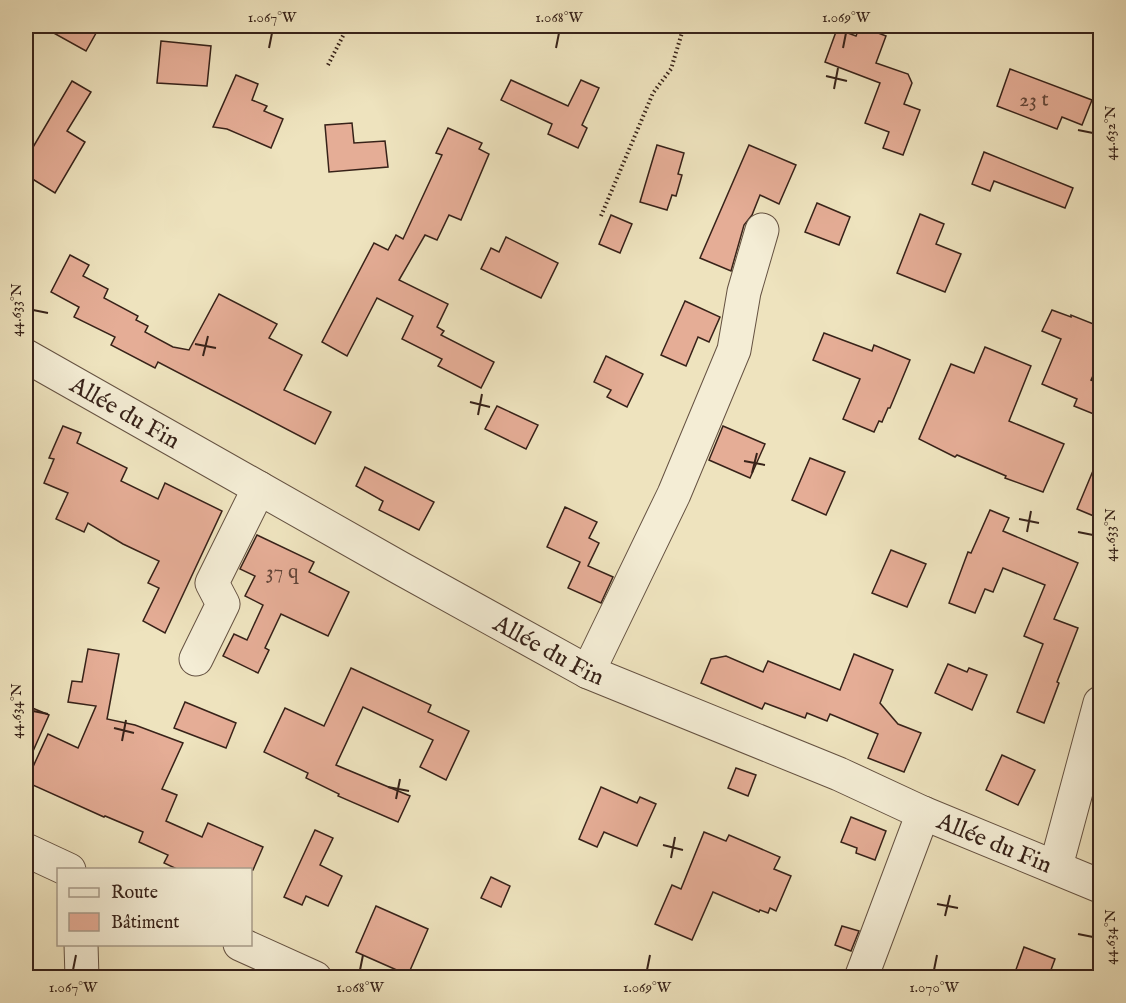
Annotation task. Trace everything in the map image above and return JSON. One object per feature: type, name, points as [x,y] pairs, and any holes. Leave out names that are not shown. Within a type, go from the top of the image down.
[{"type":"street","points":[[588,672],[674,494],[734,350],[744,292],[762,230]]},
{"type":"street","name":"Allée du Fin","points":[[26,356],[588,672],[839,774],[922,813],[1101,886]]},
{"type":"street","points":[[196,659],[223,604],[212,583],[259,488]]},
{"type":"street","points":[[1053,865],[1059,855],[1101,703]]},
{"type":"street","points":[[861,978],[922,813]]},
{"type":"street","points":[[26,850],[65,868]]},
{"type":"street","points":[[81,946],[82,978]]},
{"type":"street","points":[[242,946],[315,978]]},
{"type":"path","points":[[328,65],[348,26]]},
{"type":"path","points":[[601,216],[653,93],[671,69],[684,26]]},
{"type":"building","points":[[41,26],[100,26],[86,51]]},
{"type":"building","points":[[860,26],[886,36],[876,63],[908,74],[912,83],[904,104],[920,110],[903,155],[883,148],[889,132],[865,123],[880,83],[825,62],[837,29],[856,36]]},
{"type":"building","points":[[161,41],[211,46],[207,86],[157,83]]},
{"type":"building","points":[[1010,69],[1092,100],[1082,125],[1062,117],[1057,129],[997,106]]},
{"type":"building","points":[[236,75],[258,84],[252,100],[267,106],[264,111],[283,119],[271,148],[227,129],[213,127]]},
{"type":"building","points":[[511,80],[568,106],[581,80],[599,88],[582,125],[587,128],[578,148],[548,134],[552,124],[501,100]]},
{"type":"building","points":[[72,81],[91,92],[67,131],[85,142],[55,193],[26,175],[26,159]]},
{"type":"building","points":[[352,123],[354,143],[385,141],[388,167],[329,172],[325,125]]},
{"type":"building","points":[[448,128],[482,143],[479,149],[489,154],[461,220],[449,215],[437,240],[425,235],[399,280],[448,304],[437,327],[444,331],[441,335],[494,362],[481,388],[438,366],[442,359],[402,339],[413,316],[377,298],[347,356],[322,342],[374,243],[388,250],[396,235],[403,239],[442,155],[436,153]]},
{"type":"building","points":[[657,145],[684,153],[678,174],[682,175],[676,196],[672,195],[667,210],[640,202]]},
{"type":"building","points":[[749,145],[796,165],[779,204],[760,195],[752,215],[744,225],[731,271],[700,258]]},
{"type":"building","points":[[984,152],[1073,188],[1065,208],[994,181],[990,191],[972,184]]},
{"type":"building","points":[[817,203],[850,217],[839,245],[805,232]]},
{"type":"building","points":[[920,214],[944,224],[936,244],[961,254],[945,292],[897,273]]},
{"type":"building","points":[[611,215],[632,224],[620,253],[599,244]]},
{"type":"building","points":[[506,237],[558,263],[541,298],[481,269],[491,248],[499,252]]},
{"type":"building","points":[[70,255],[89,265],[83,276],[108,289],[104,298],[138,316],[136,320],[148,326],[145,332],[173,347],[189,350],[219,294],[277,324],[269,338],[302,355],[284,390],[331,412],[315,444],[158,362],[155,368],[111,345],[115,337],[74,317],[79,307],[51,292]]},
{"type":"building","points":[[685,301],[720,317],[709,342],[698,337],[686,366],[661,355]]},
{"type":"building","points":[[1052,310],[1101,327],[1101,358],[1091,380],[1101,384],[1101,417],[1074,406],[1077,399],[1042,384],[1061,339],[1042,331]]},
{"type":"building","points":[[824,333],[872,351],[874,345],[910,360],[890,408],[882,422],[879,421],[874,432],[843,419],[860,379],[813,360]]},
{"type":"building","points":[[985,347],[1031,366],[1009,421],[1064,444],[1043,492],[1005,478],[1006,476],[957,455],[955,457],[919,439],[951,364],[974,373]]},
{"type":"building","points":[[606,356],[643,374],[627,407],[607,397],[611,390],[594,382]]},
{"type":"building","points":[[497,406],[538,425],[526,449],[485,429]]},
{"type":"building","points":[[63,426],[81,433],[77,443],[127,468],[121,481],[158,499],[165,483],[222,511],[165,633],[143,621],[159,588],[148,583],[159,561],[123,544],[88,523],[84,532],[56,519],[68,493],[44,483],[54,459],[49,458]]},
{"type":"building","points":[[723,426],[765,444],[750,478],[709,460]]},
{"type":"building","points":[[1101,454],[1101,519],[1077,509]]},
{"type":"building","points":[[810,458],[845,472],[826,515],[792,500]]},
{"type":"building","points":[[365,467],[434,502],[419,530],[379,510],[383,501],[356,486]]},
{"type":"building","points":[[565,507],[597,522],[589,538],[599,543],[588,566],[613,577],[601,603],[568,588],[580,562],[547,547]]},
{"type":"building","points":[[990,510],[1009,518],[1003,531],[1078,563],[1054,619],[1078,628],[1044,723],[1017,712],[1043,644],[1024,636],[1045,585],[1003,568],[993,592],[985,589],[975,613],[949,603],[968,552],[971,553]]},
{"type":"building","points":[[257,535],[314,562],[309,572],[349,592],[328,636],[281,614],[265,648],[269,650],[258,673],[223,656],[234,634],[247,640],[263,605],[245,596],[255,576],[240,569]]},
{"type":"building","points":[[891,550],[926,564],[907,607],[872,593]]},
{"type":"building","points":[[88,649],[119,654],[107,719],[135,725],[183,743],[162,789],[177,795],[166,821],[202,837],[208,823],[263,847],[253,870],[252,868],[175,868],[164,863],[168,855],[139,842],[143,832],[26,782],[48,734],[78,748],[96,706],[68,702],[72,681],[82,682]]},
{"type":"building","points":[[854,654],[893,670],[880,703],[898,724],[921,733],[904,772],[868,758],[878,734],[830,714],[827,721],[807,713],[805,718],[765,703],[762,709],[701,683],[711,659],[726,656],[763,672],[768,661],[840,690]]},
{"type":"building","points":[[948,664],[967,672],[969,668],[987,675],[972,710],[935,693]]},
{"type":"building","points":[[351,668],[431,705],[428,712],[469,731],[446,780],[420,767],[433,740],[363,707],[336,765],[410,796],[398,822],[338,796],[339,794],[306,778],[308,773],[264,752],[285,708],[324,726]]},
{"type":"building","points":[[185,702],[236,723],[226,748],[174,728]]},
{"type":"building","points":[[30,707],[49,715],[26,767],[26,717]]},
{"type":"building","points":[[1002,755],[1035,770],[1018,805],[986,790]]},
{"type":"building","points":[[736,768],[756,775],[748,796],[728,788]]},
{"type":"building","points":[[601,787],[637,803],[640,797],[656,804],[637,846],[604,832],[597,847],[579,839]]},
{"type":"building","points":[[851,817],[886,831],[875,860],[856,853],[857,848],[841,842]]},
{"type":"building","points":[[315,830],[333,838],[320,865],[342,876],[328,906],[306,896],[302,905],[284,897]]},
{"type":"building","points":[[704,832],[726,841],[729,835],[780,857],[774,869],[791,876],[776,911],[770,908],[768,913],[760,910],[759,912],[713,892],[692,940],[655,924],[672,885],[681,889]]},
{"type":"building","points":[[491,877],[510,886],[501,907],[481,898]]},
{"type":"building","points":[[376,906],[428,929],[408,975],[356,952]]},
{"type":"building","points":[[842,926],[859,931],[851,951],[835,945]]},
{"type":"building","points":[[1024,947],[1055,959],[1048,978],[1013,978]]}]
